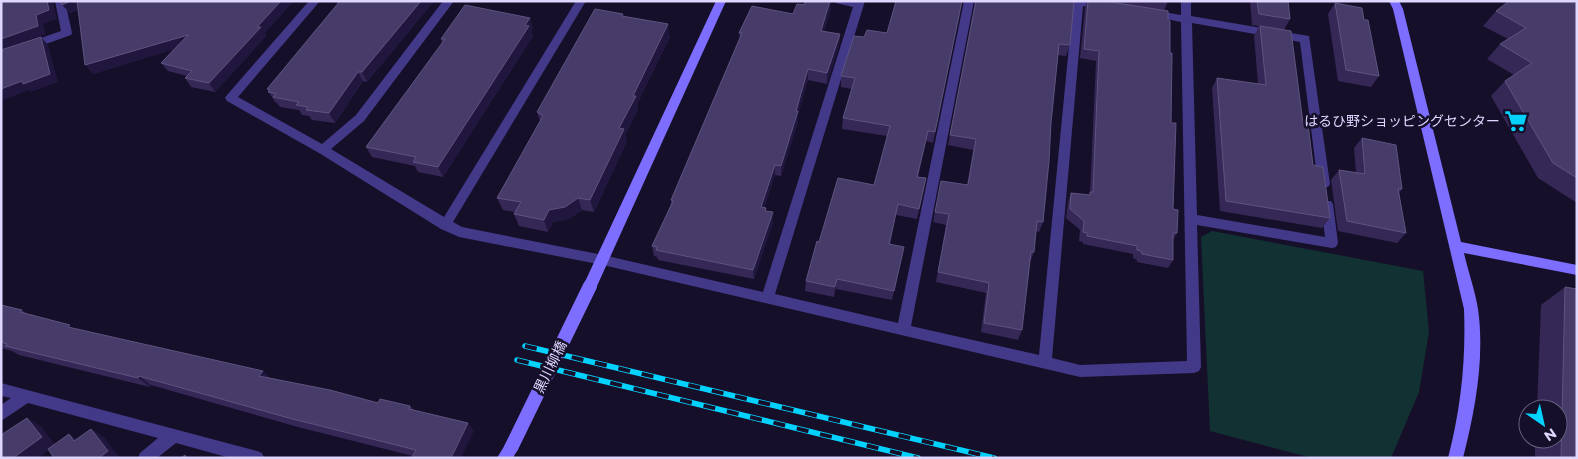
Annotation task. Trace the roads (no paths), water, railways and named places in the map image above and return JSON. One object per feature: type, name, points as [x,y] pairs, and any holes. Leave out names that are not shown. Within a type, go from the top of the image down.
[{"type":"street","points":[[1,56],[67,32],[60,1]]},
{"type":"street","points":[[315,1],[231,98],[323,150],[459,232],[603,260],[1080,370],[1194,367],[1186,1]]},
{"type":"street","points":[[323,150],[360,118],[449,1]]},
{"type":"street","points":[[445,225],[581,1]]},
{"type":"street","name":"黒川柳橋","points":[[507,453],[603,260],[721,1]]},
{"type":"street","points":[[767,299],[859,3],[840,1]]},
{"type":"street","points":[[903,330],[969,1]]},
{"type":"street","points":[[1394,1],[1398,9],[1470,309],[1473,344],[1466,420],[1455,458]]},
{"type":"street","points":[[1045,361],[1074,2],[1117,8]]},
{"type":"street","points":[[1137,11],[1305,39],[1332,243],[1192,219]]},
{"type":"street","points":[[1456,246],[1577,270]]},
{"type":"street","points":[[1,389],[257,458]]},
{"type":"street","points":[[1,414],[26,396]]},
{"type":"street","points":[[145,458],[173,436]]},
{"type":"railway","points":[[525,346],[994,458]]},
{"type":"railway","points":[[517,360],[918,458]]},
{"type":"place","name":"はるひ野ショッピングセンター","points":[[1516,121]]}]
